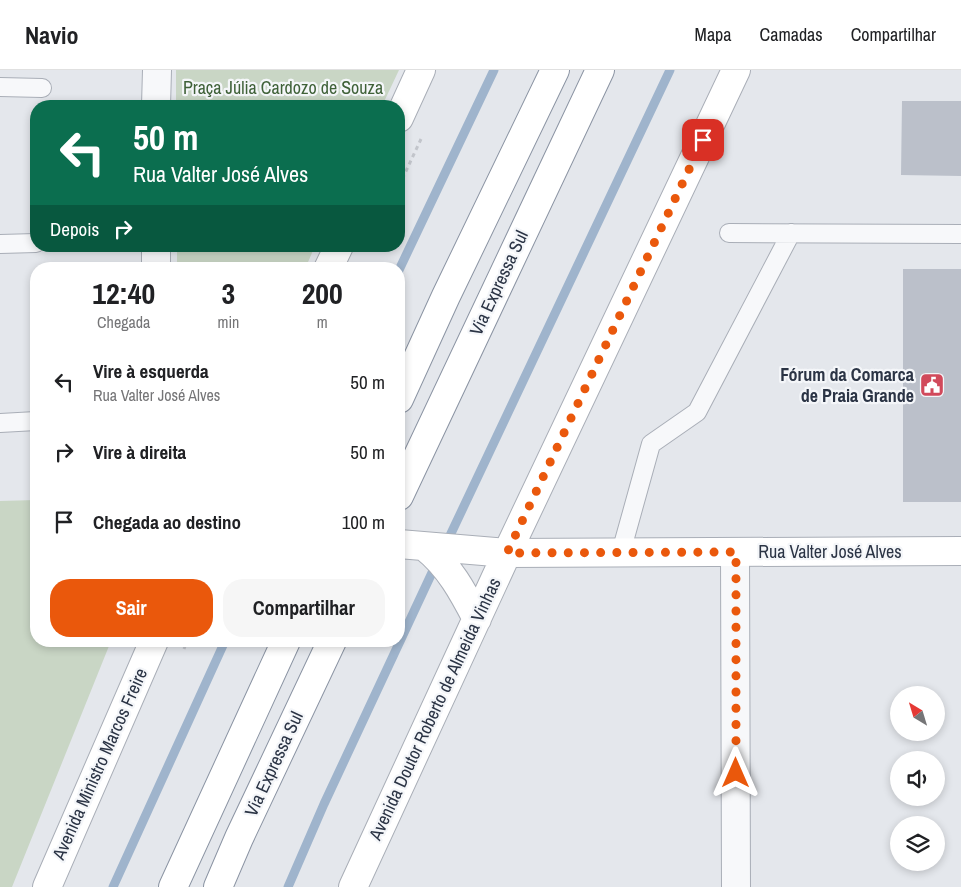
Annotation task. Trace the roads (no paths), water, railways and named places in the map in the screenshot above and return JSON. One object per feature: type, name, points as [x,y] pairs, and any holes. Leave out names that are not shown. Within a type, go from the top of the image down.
[{"type":"main road","points":[[405,105],[421,70]]},
{"type":"main road","points":[[405,386],[554,70]]},
{"type":"main road","name":"Via Expressa Sul","points":[[405,482],[600,70]]},
{"type":"main road","name":"Avenida Doutor Roberto de Almeida Vinhas","points":[[354,887],[507,553],[736,70]]},
{"type":"main road","name":"Rua Valter José Alves","points":[[405,545],[438,552],[507,553],[961,552]]},
{"type":"main road","points":[[438,552],[477,618]]},
{"type":"main road","name":"Avenida Ministro Marcos Freire","points":[[47,887],[151,647]]},
{"type":"main road","points":[[174,887],[283,647]]},
{"type":"main road","name":"Via Expressa Sul","points":[[218,887],[239,838],[329,647]]},
{"type":"street","points":[[156,100],[157,70]]},
{"type":"street","points":[[736,552],[736,887]]},
{"type":"lane","points":[[0,86],[42,88]]},
{"type":"lane","points":[[729,233],[961,234]]},
{"type":"lane","points":[[622,552],[651,444],[697,412],[791,233]]},
{"type":"lane","points":[[0,244],[30,243]]},
{"type":"lane","points":[[0,423],[30,421]]},
{"type":"waterway","points":[[403,262],[494,70]]},
{"type":"waterway","points":[[446,544],[670,70]]},
{"type":"waterway","points":[[405,631],[437,562]]},
{"type":"waterway","points":[[113,887],[222,647]]},
{"type":"waterway","points":[[288,887],[324,804],[397,647]]},
{"type":"place","name":"Fórum da Comarca de Praia Grande","points":[[932,385]]},
{"type":"park label","name":"Praça Júlia Cardozo de Souza","points":[[283,88]]}]
